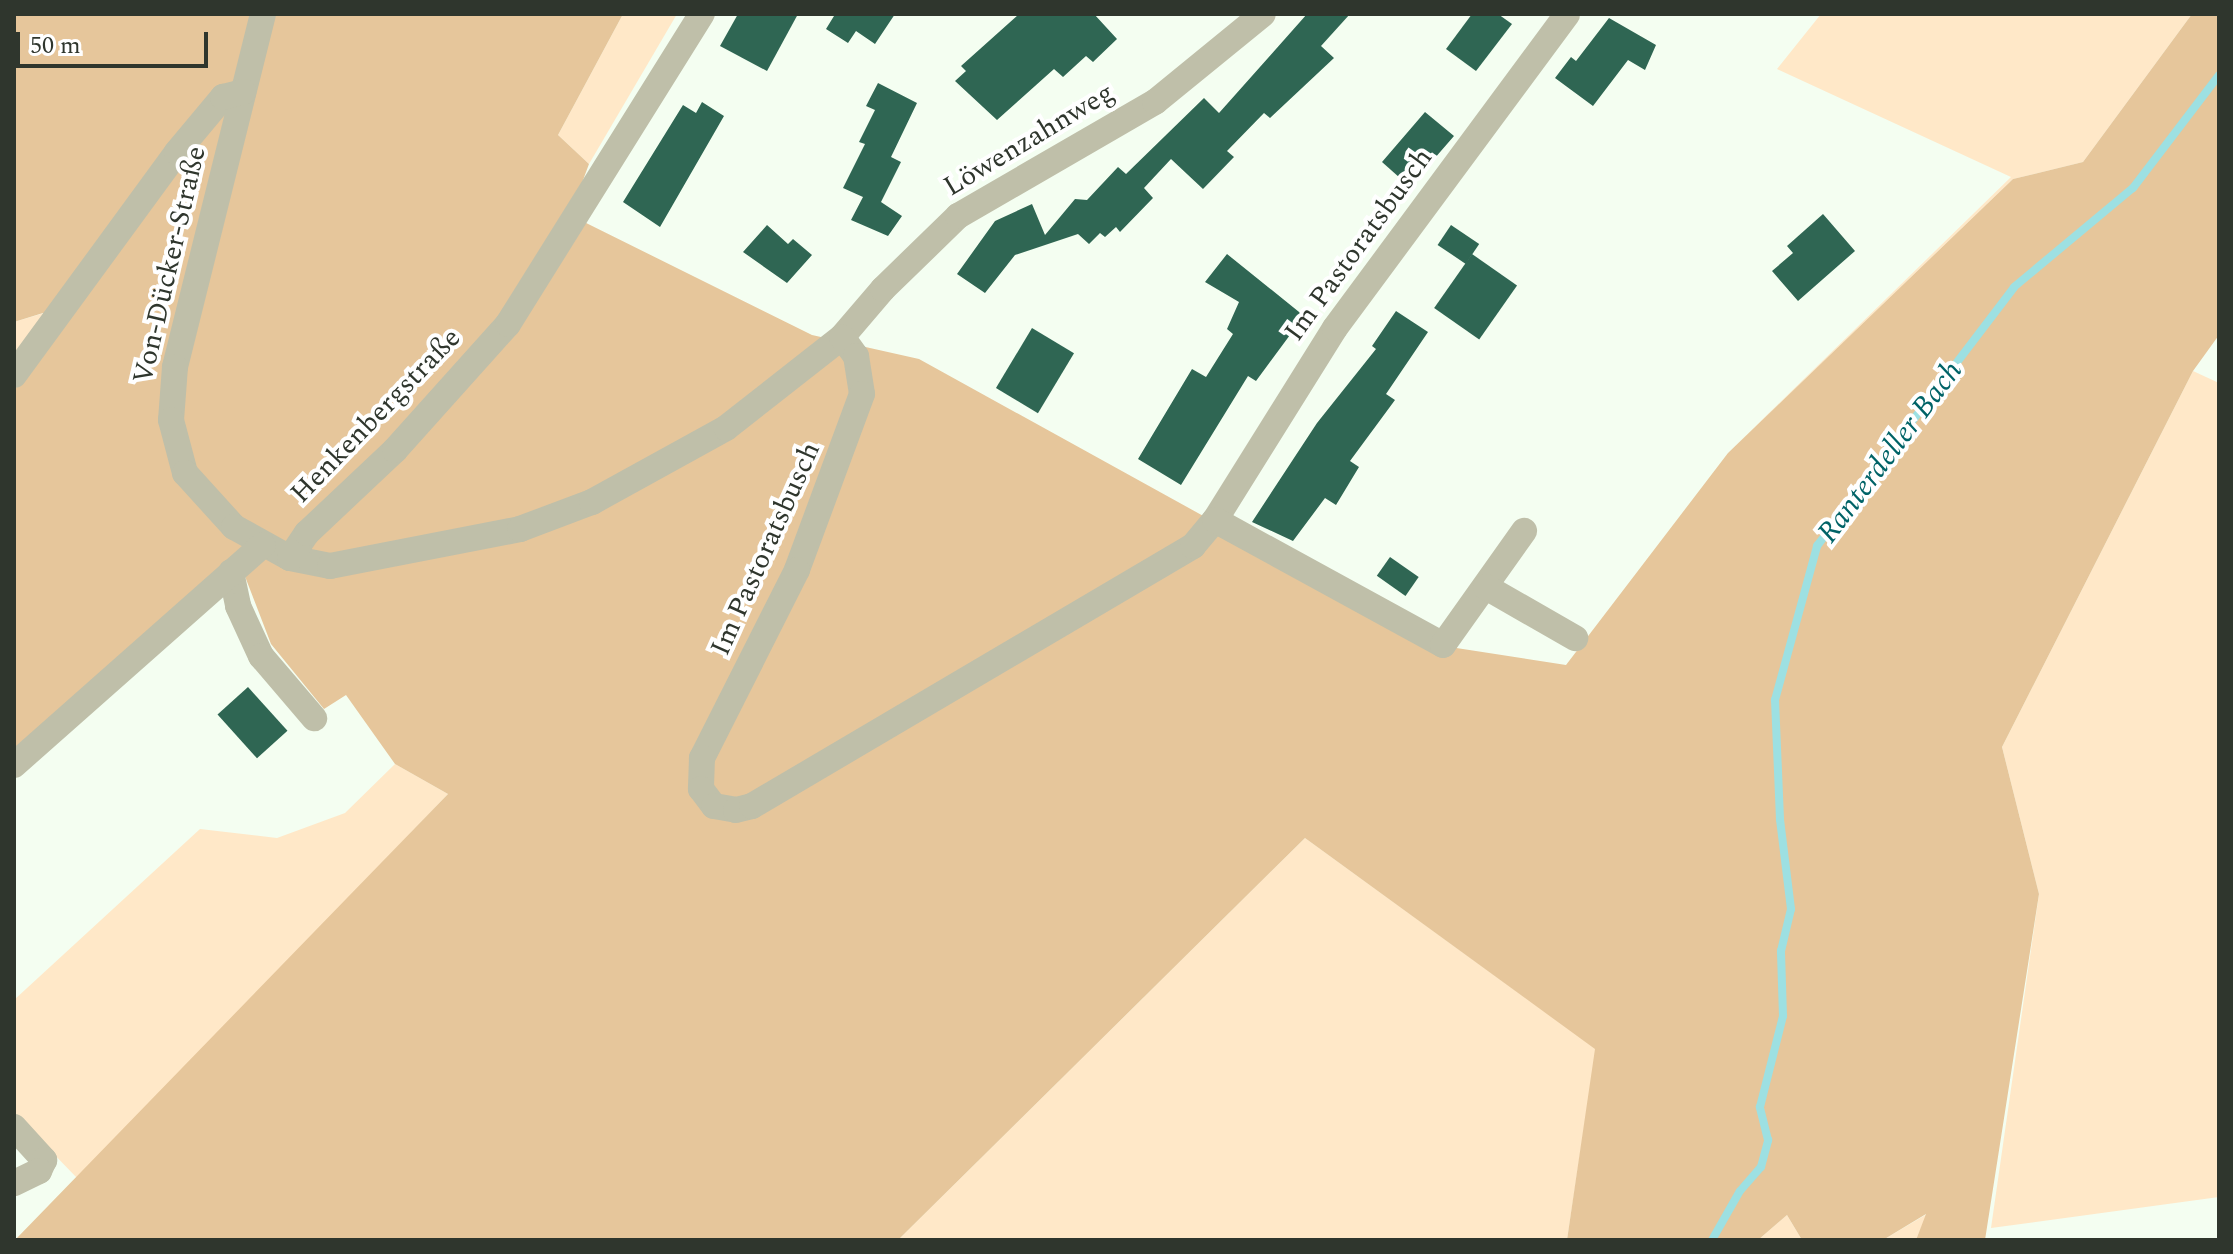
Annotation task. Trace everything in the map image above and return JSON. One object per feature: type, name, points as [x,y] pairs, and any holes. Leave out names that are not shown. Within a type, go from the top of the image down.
[{"type":"street","name":"Von-Dücker-Straße","points":[[263,14],[175,367],[171,420],[185,473],[234,527],[263,545]]},
{"type":"street","name":"Henkenbergstraße","points":[[290,558],[307,533],[395,450],[508,324],[702,14]]},
{"type":"street","name":"Löwenzahnweg","points":[[842,337],[883,289],[958,216],[1155,102],[1263,14]]},
{"type":"street","name":"Im Pastoratsbusch","points":[[842,337],[856,356],[862,394],[797,570],[702,758],[701,789],[714,806],[736,810],[752,806],[1193,546],[1215,520],[1335,328],[1567,14]]},
{"type":"street","points":[[14,375],[177,152],[223,97],[243,92]]},
{"type":"street","points":[[14,765],[263,545],[290,558],[330,566],[520,529],[592,502],[726,428],[842,337]]},
{"type":"street","points":[[1215,520],[1443,645],[1524,531]]},
{"type":"street","points":[[231,572],[238,606],[261,656],[314,718]]},
{"type":"street","points":[[1486,587],[1575,638]]},
{"type":"street","points":[[14,1127],[44,1160],[39,1171],[14,1183]]},
{"type":"shaded area","points":[[14,14],[623,14],[558,135],[589,164],[570,215],[812,335],[919,359],[1437,645],[1566,665],[1728,453],[2013,179],[2083,162],[2192,14],[2219,14],[2219,335],[2193,371],[2002,747],[2039,894],[1985,1240],[1916,1240],[1926,1214],[1883,1240],[1802,1240],[1787,1215],[1758,1240],[1567,1240],[1595,1049],[1305,838],[898,1240],[15,1240],[448,794],[395,764],[346,695],[324,709],[271,644],[236,553],[14,755],[14,391],[56,323],[43,313],[14,322]]},
{"type":"shaded area","points":[[623,14],[677,14],[589,164],[558,135]]},
{"type":"shaded area","points":[[1821,14],[2192,14],[2083,162],[2013,179],[1728,453],[2011,177],[1777,69]]},
{"type":"shaded area","points":[[44,313],[14,359],[14,322]]},
{"type":"shaded area","points":[[2193,371],[2219,383],[2219,1197],[1991,1228],[2039,894],[2002,747]]},
{"type":"shaded area","points":[[395,764],[448,794],[78,1179],[14,1113],[14,1000],[200,829],[277,838],[345,813]]},
{"type":"shaded area","points":[[1305,838],[1596,1049],[1567,1240],[898,1240]]},
{"type":"shaded area","points":[[1927,1214],[1916,1240],[1883,1240]]},
{"type":"shaded area","points":[[1787,1215],[1802,1240],[1758,1240]]},
{"type":"building","points":[[738,14],[798,14],[767,71],[720,46]]},
{"type":"building","points":[[830,14],[895,14],[875,44],[856,31],[848,43],[826,29],[834,16]]},
{"type":"building","points":[[1019,14],[1094,14],[1117,39],[1093,62],[1086,56],[1063,77],[1054,69],[997,120],[955,81],[966,71],[961,66]]},
{"type":"building","points":[[1307,14],[1350,14],[1321,46],[1334,58],[1270,118],[1264,113],[1227,151],[1234,157],[1203,189],[1171,159],[1144,188],[1153,198],[1120,232],[1116,227],[1105,237],[1100,233],[1089,244],[1078,234],[1015,255],[985,293],[957,274],[995,221],[1032,204],[1045,235],[1075,199],[1087,200],[1118,167],[1126,174],[1204,98],[1219,113]]},
{"type":"building","points":[[1472,14],[1498,14],[1512,24],[1476,71],[1446,49]]},
{"type":"building","points":[[1609,18],[1656,45],[1645,70],[1628,60],[1593,106],[1555,78],[1571,57],[1576,61]]},
{"type":"building","points":[[878,83],[917,103],[891,157],[901,162],[881,202],[902,216],[888,236],[851,220],[863,197],[843,188],[865,144],[859,142],[875,110],[866,106]]},
{"type":"building","points":[[702,102],[724,116],[660,227],[623,202],[683,105],[696,113]]},
{"type":"building","points":[[1425,112],[1454,136],[1421,174],[1411,166],[1400,178],[1382,162]]},
{"type":"building","points":[[1823,214],[1855,251],[1798,301],[1772,271],[1793,253],[1787,246]]},
{"type":"building","points":[[767,225],[788,244],[793,239],[812,255],[787,283],[743,252]]},
{"type":"building","points":[[1451,225],[1479,244],[1466,264],[1438,245]]},
{"type":"building","points":[[1227,254],[1304,316],[1256,381],[1248,376],[1181,485],[1138,459],[1192,369],[1206,377],[1233,334],[1227,329],[1239,302],[1205,282]]},
{"type":"building","points":[[1472,254],[1517,286],[1479,340],[1434,308]]},
{"type":"building","points":[[1396,311],[1428,332],[1386,394],[1395,400],[1350,461],[1359,467],[1336,505],[1325,498],[1293,541],[1252,522],[1317,423],[1376,349],[1372,346]]},
{"type":"building","points":[[1032,328],[1074,353],[1038,413],[996,388]]},
{"type":"building","points":[[1390,557],[1419,577],[1405,596],[1377,576]]},
{"type":"building","points":[[248,687],[287,731],[257,758],[218,714]]},
{"type":"waterway","name":"Ranterdeller Bach","points":[[1712,1240],[1740,1191],[1761,1167],[1768,1140],[1760,1107],[1783,1016],[1781,951],[1791,909],[1780,819],[1775,700],[1817,546],[2014,287],[2133,188],[2219,75]]}]
